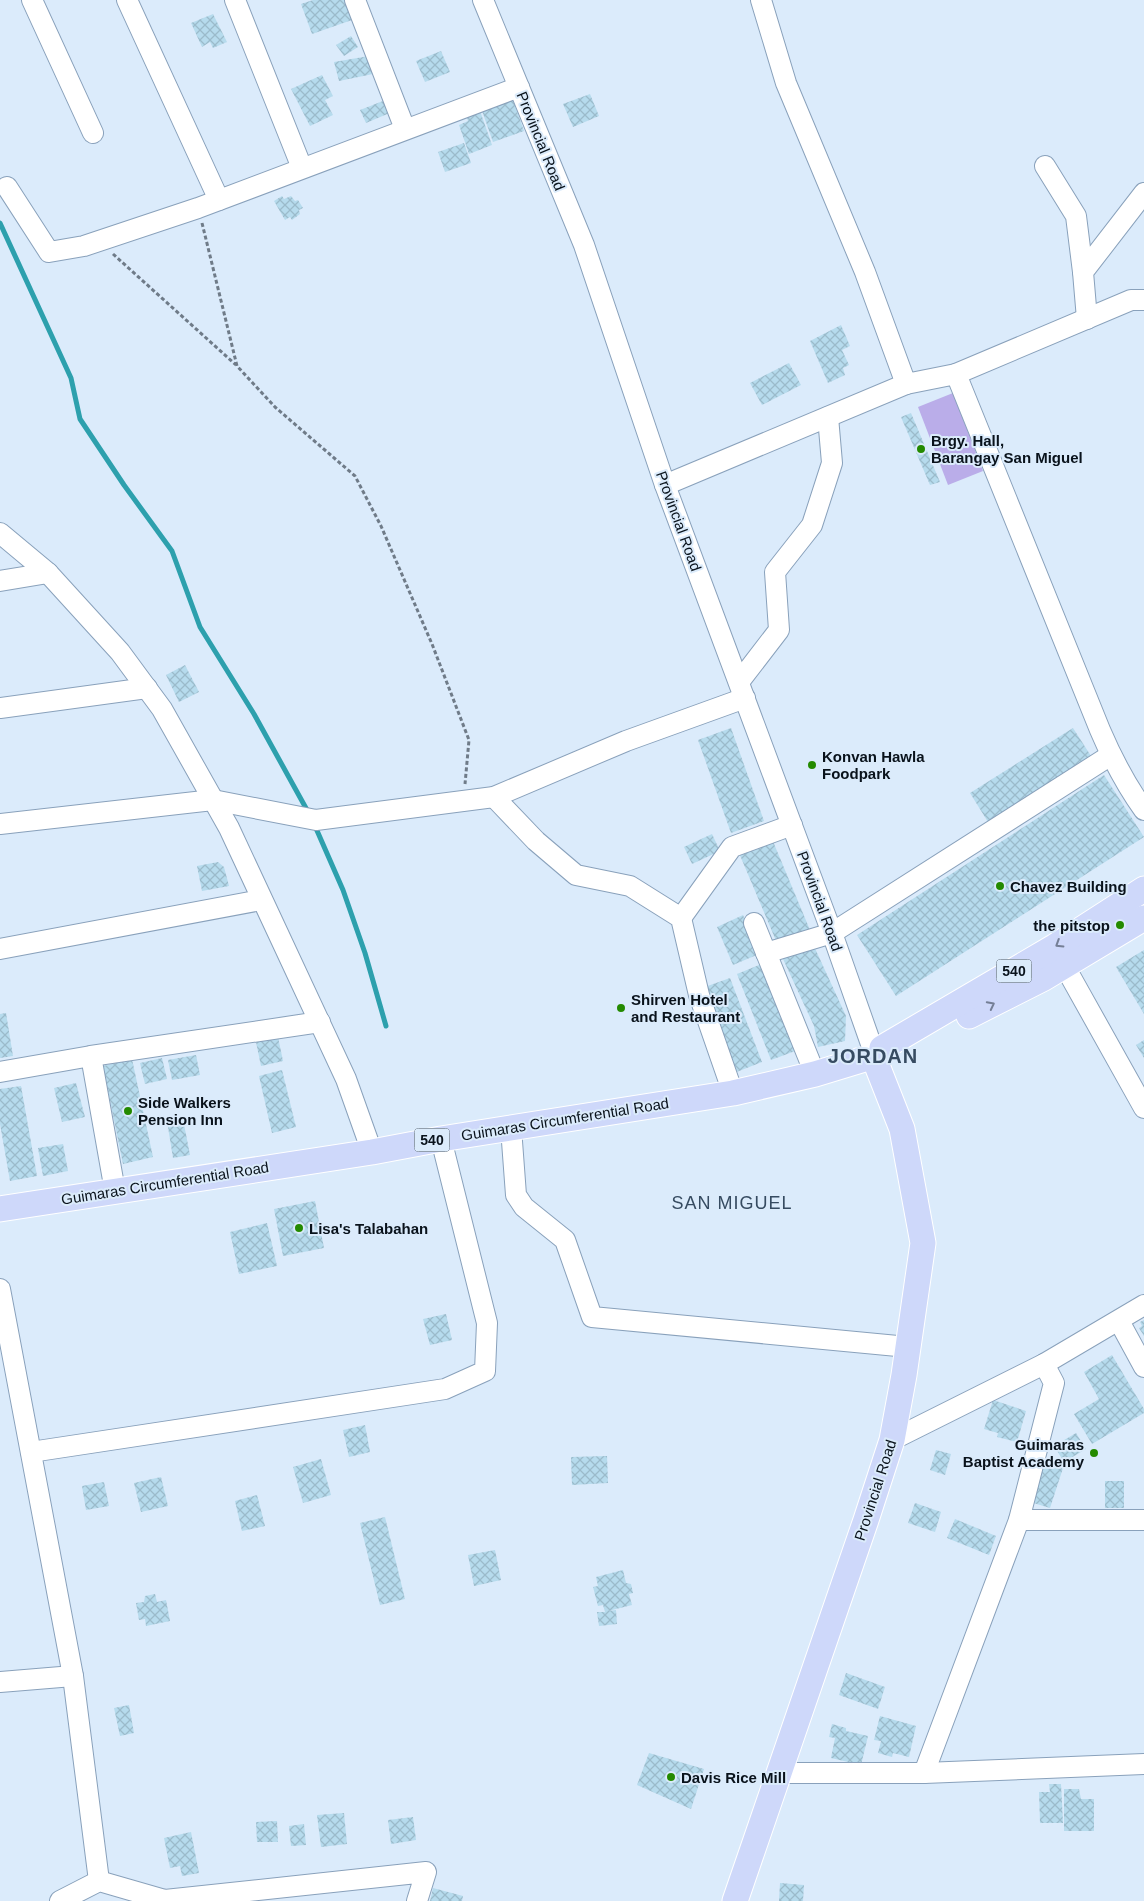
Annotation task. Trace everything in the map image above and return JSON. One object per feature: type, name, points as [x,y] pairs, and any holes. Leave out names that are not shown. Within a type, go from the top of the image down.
[{"type":"main road","name":"Guimaras Circumferential Road","points":[[875,1056],[1046,952],[1144,889]]},
{"type":"main road","name":"Guimaras Circumferential Road","points":[[0,1209],[372,1152],[441,1139],[733,1093],[814,1074],[875,1056],[1044,978],[1144,918]]},
{"type":"main road","name":"Provincial Road","points":[[735,1901],[892,1440],[908,1347],[924,1243],[902,1129],[875,1056]]},
{"type":"street","points":[[32,0],[93,133]]},
{"type":"street","points":[[127,0],[219,200]]},
{"type":"street","points":[[235,0],[302,168]]},
{"type":"street","points":[[355,0],[405,129]]},
{"type":"street","name":"Provincial Road","points":[[483,0],[584,245],[665,485],[832,933],[875,1056]]},
{"type":"street","points":[[762,0],[786,83],[865,272],[906,384]]},
{"type":"street","points":[[8,188],[49,252],[84,246],[198,208],[519,87]]},
{"type":"street","points":[[1045,166],[1076,216],[1087,319]]},
{"type":"street","points":[[1083,272],[1144,194]]},
{"type":"street","points":[[665,485],[906,384],[956,374],[1131,300],[1144,300]]},
{"type":"street","points":[[956,374],[1111,755],[1134,797],[1144,810]]},
{"type":"street","points":[[0,824],[213,800],[316,820],[494,797],[742,690],[779,630],[775,572],[812,525],[832,463],[828,417]]},
{"type":"street","points":[[0,533],[48,573],[120,652],[162,709],[228,828],[320,1022],[346,1079],[372,1152]]},
{"type":"street","points":[[0,581],[48,573]]},
{"type":"street","points":[[0,708],[147,688]]},
{"type":"street","points":[[766,954],[832,933],[1111,755]]},
{"type":"street","points":[[494,797],[536,841],[576,875],[630,886],[681,918],[699,995],[733,1093]]},
{"type":"street","points":[[681,918],[732,848],[792,825]]},
{"type":"street","points":[[0,949],[261,900]]},
{"type":"street","points":[[754,922],[814,1074]]},
{"type":"street","points":[[1064,965],[1144,1108]]},
{"type":"street","points":[[0,1072],[91,1056],[320,1022]]},
{"type":"street","points":[[91,1056],[115,1191]]},
{"type":"street","points":[[512,1128],[516,1195],[524,1207],[565,1240],[592,1317],[908,1347]]},
{"type":"street","points":[[31,1452],[445,1389],[485,1371],[487,1323],[441,1139]]},
{"type":"street","points":[[0,1290],[73,1676],[99,1881]]},
{"type":"street","points":[[892,1440],[1044,1364],[1119,1322],[1144,1305]]},
{"type":"street","points":[[1119,1322],[1144,1367]]},
{"type":"street","points":[[924,1773],[1019,1520],[1054,1383],[1044,1364]]},
{"type":"street","points":[[1019,1520],[1144,1520]]},
{"type":"street","points":[[0,1682],[73,1676]]},
{"type":"street","points":[[779,1772],[924,1773],[1144,1764]]},
{"type":"street","points":[[60,1901],[99,1881],[165,1900],[305,1892],[426,1872],[417,1901]]},
{"type":"path","points":[[198,208],[237,366]]},
{"type":"path","points":[[98,240],[237,366],[275,408],[355,476],[381,526],[432,644],[469,740],[463,800]]},
{"type":"shaded area","points":[[953,393],[983,471],[948,485],[918,407]]},
{"type":"building","points":[[313,0],[346,0],[352,20],[312,34],[301,4]]},
{"type":"building","points":[[213,14],[227,42],[213,48],[210,42],[202,47],[191,23]]},
{"type":"building","points":[[351,36],[358,47],[344,56],[336,45]]},
{"type":"building","points":[[441,51],[450,72],[425,82],[416,61]]},
{"type":"building","points":[[369,56],[373,74],[339,81],[334,62]]},
{"type":"building","points":[[322,75],[333,96],[325,100],[333,115],[310,126],[291,89]]},
{"type":"building","points":[[590,94],[599,116],[573,127],[563,104]]},
{"type":"building","points":[[512,97],[524,131],[493,142],[481,108]]},
{"type":"building","points":[[388,99],[392,112],[366,123],[360,110]]},
{"type":"building","points":[[479,108],[492,145],[469,154],[459,125],[468,121],[465,113]]},
{"type":"building","points":[[464,143],[471,163],[445,172],[438,152]]},
{"type":"building","points":[[282,196],[284,199],[291,196],[295,201],[298,200],[303,208],[299,210],[300,214],[292,220],[290,217],[285,220],[274,201]]},
{"type":"building","points":[[841,325],[850,346],[842,350],[849,365],[843,368],[845,375],[828,383],[810,341]]},
{"type":"building","points":[[789,363],[801,385],[762,405],[750,383]]},
{"type":"building","name":"Brgy. Hall, Barangay San Miguel","points":[[911,413],[940,482],[930,485],[901,417]]},
{"type":"building","points":[[185,665],[199,692],[179,702],[166,675]]},
{"type":"building","points":[[731,728],[764,821],[731,833],[698,740]]},
{"type":"building","points":[[1073,728],[1091,756],[988,822],[970,793]]},
{"type":"building","name":"Chavez Building","points":[[1104,775],[1144,837],[896,996],[857,935]]},
{"type":"building","points":[[712,834],[720,851],[692,864],[684,847]]},
{"type":"building","points":[[772,839],[810,930],[777,943],[739,853]]},
{"type":"building","points":[[218,862],[224,867],[229,886],[202,891],[197,866]]},
{"type":"building","points":[[743,915],[759,954],[733,965],[717,927]]},
{"type":"building","points":[[813,944],[846,1016],[845,1041],[818,1047],[814,1026],[783,959]]},
{"type":"building","points":[[1144,950],[1144,1014],[1116,967]]},
{"type":"building","points":[[764,963],[798,1050],[771,1060],[737,974]]},
{"type":"building","points":[[730,978],[762,1062],[734,1073],[702,988]]},
{"type":"building","points":[[6,1013],[13,1056],[0,1058],[0,1014]]},
{"type":"building","points":[[278,1037],[283,1061],[261,1066],[256,1042]]},
{"type":"building","points":[[1144,1040],[1144,1058],[1136,1045]]},
{"type":"building","points":[[196,1055],[200,1075],[172,1080],[168,1060]]},
{"type":"building","points":[[162,1058],[167,1079],[145,1084],[140,1063]]},
{"type":"building","name":"Side Walkers Pension Inn","points":[[132,1059],[153,1157],[123,1164],[103,1066]]},
{"type":"building","points":[[282,1070],[296,1127],[272,1133],[259,1076]]},
{"type":"building","points":[[76,1083],[85,1117],[62,1122],[54,1088]]},
{"type":"building","points":[[21,1086],[37,1176],[10,1181],[0,1124],[0,1089]]},
{"type":"building","points":[[183,1119],[190,1155],[173,1158],[167,1121]]},
{"type":"building","points":[[63,1144],[68,1171],[43,1176],[38,1148]]},
{"type":"building","name":"Lisa's Talabahan","points":[[315,1201],[324,1248],[283,1256],[274,1209]]},
{"type":"building","points":[[267,1223],[277,1266],[239,1274],[230,1232]]},
{"type":"building","points":[[446,1314],[452,1340],[430,1345],[423,1319]]},
{"type":"building","points":[[1144,1320],[1144,1336],[1139,1328],[1142,1326],[1140,1322]]},
{"type":"building","points":[[1112,1355],[1144,1409],[1144,1413],[1092,1444],[1074,1414],[1099,1399],[1084,1372]]},
{"type":"building","points":[[993,1400],[1026,1411],[1017,1442],[997,1437],[998,1433],[984,1429]]},
{"type":"building","points":[[365,1425],[370,1452],[349,1457],[343,1430]]},
{"type":"building","points":[[1076,1433],[1086,1449],[1064,1462],[1054,1446]]},
{"type":"building","points":[[936,1450],[951,1454],[945,1475],[930,1470]]},
{"type":"building","points":[[607,1456],[608,1483],[572,1485],[571,1457]]},
{"type":"building","points":[[321,1459],[331,1495],[303,1503],[293,1467]]},
{"type":"building","points":[[1044,1459],[1064,1465],[1050,1508],[1030,1502]]},
{"type":"building","points":[[161,1477],[168,1506],[141,1512],[134,1483]]},
{"type":"building","points":[[1105,1481],[1124,1481],[1124,1508],[1105,1508]]},
{"type":"building","points":[[104,1482],[109,1506],[86,1510],[82,1486]]},
{"type":"building","points":[[257,1495],[265,1526],[242,1531],[235,1501]]},
{"type":"building","points":[[915,1503],[941,1512],[935,1532],[908,1523]]},
{"type":"building","points":[[385,1517],[405,1599],[380,1605],[360,1523]]},
{"type":"building","points":[[955,1519],[996,1536],[989,1555],[947,1538]]},
{"type":"building","points":[[495,1550],[501,1580],[474,1586],[468,1555]]},
{"type":"building","points":[[623,1570],[626,1583],[631,1584],[633,1593],[629,1594],[632,1605],[608,1611],[616,1610],[617,1624],[599,1626],[597,1612],[605,1612],[603,1605],[598,1606],[593,1587],[598,1586],[596,1577]]},
{"type":"building","points":[[155,1594],[157,1602],[166,1600],[170,1621],[146,1626],[145,1619],[139,1620],[136,1603],[144,1602],[145,1596]]},
{"type":"building","points":[[846,1673],[885,1687],[878,1709],[839,1695]]},
{"type":"building","points":[[129,1705],[134,1733],[120,1736],[114,1708]]},
{"type":"building","points":[[880,1716],[916,1726],[909,1757],[893,1753],[892,1757],[878,1753],[881,1741],[874,1740]]},
{"type":"building","points":[[832,1724],[846,1728],[846,1731],[868,1736],[861,1765],[831,1758],[835,1738],[829,1737]]},
{"type":"building","name":"Davis Rice Mill","points":[[649,1753],[704,1769],[691,1809],[637,1785]]},
{"type":"building","points":[[1049,1784],[1061,1784],[1063,1823],[1040,1823],[1039,1792],[1050,1792]]},
{"type":"building","points":[[1064,1789],[1079,1789],[1081,1799],[1094,1799],[1094,1831],[1064,1831]]},
{"type":"building","points":[[344,1813],[347,1844],[321,1847],[317,1815]]},
{"type":"building","points":[[413,1817],[416,1840],[391,1844],[388,1820]]},
{"type":"building","points":[[277,1821],[278,1842],[257,1842],[256,1822]]},
{"type":"building","points":[[304,1824],[306,1845],[291,1846],[289,1826]]},
{"type":"building","points":[[191,1832],[199,1873],[182,1876],[180,1866],[170,1868],[164,1838]]},
{"type":"building","points":[[780,1883],[804,1885],[803,1901],[779,1901]]},
{"type":"building","points":[[433,1888],[463,1896],[462,1901],[430,1901]]},
{"type":"waterway","points":[[0,223],[71,378],[80,419],[124,485],[172,551],[200,627],[254,714],[307,810]]},
{"type":"waterway","points":[[315,826],[343,890],[365,953],[386,1026]]},
{"type":"place","name":"Brgy. Hall, Barangay San Miguel","points":[[921,449]]},
{"type":"place","name":"Konvan Hawla Foodpark","points":[[812,765]]},
{"type":"place","name":"Chavez Building","points":[[1000,886]]},
{"type":"place","name":"the pitstop","points":[[1120,925]]},
{"type":"place","name":"Shirven Hotel and Restaurant","points":[[621,1008]]},
{"type":"place","name":"Side Walkers Pension Inn","points":[[128,1111]]},
{"type":"place","name":"Lisa's Talabahan","points":[[299,1228]]},
{"type":"place","name":"Guimaras Baptist Academy","points":[[1094,1453]]},
{"type":"place","name":"Davis Rice Mill","points":[[671,1777]]},
{"type":"district","name":"JORDAN","points":[[873,1056]]},
{"type":"district","name":"SAN MIGUEL","points":[[732,1203]]}]
